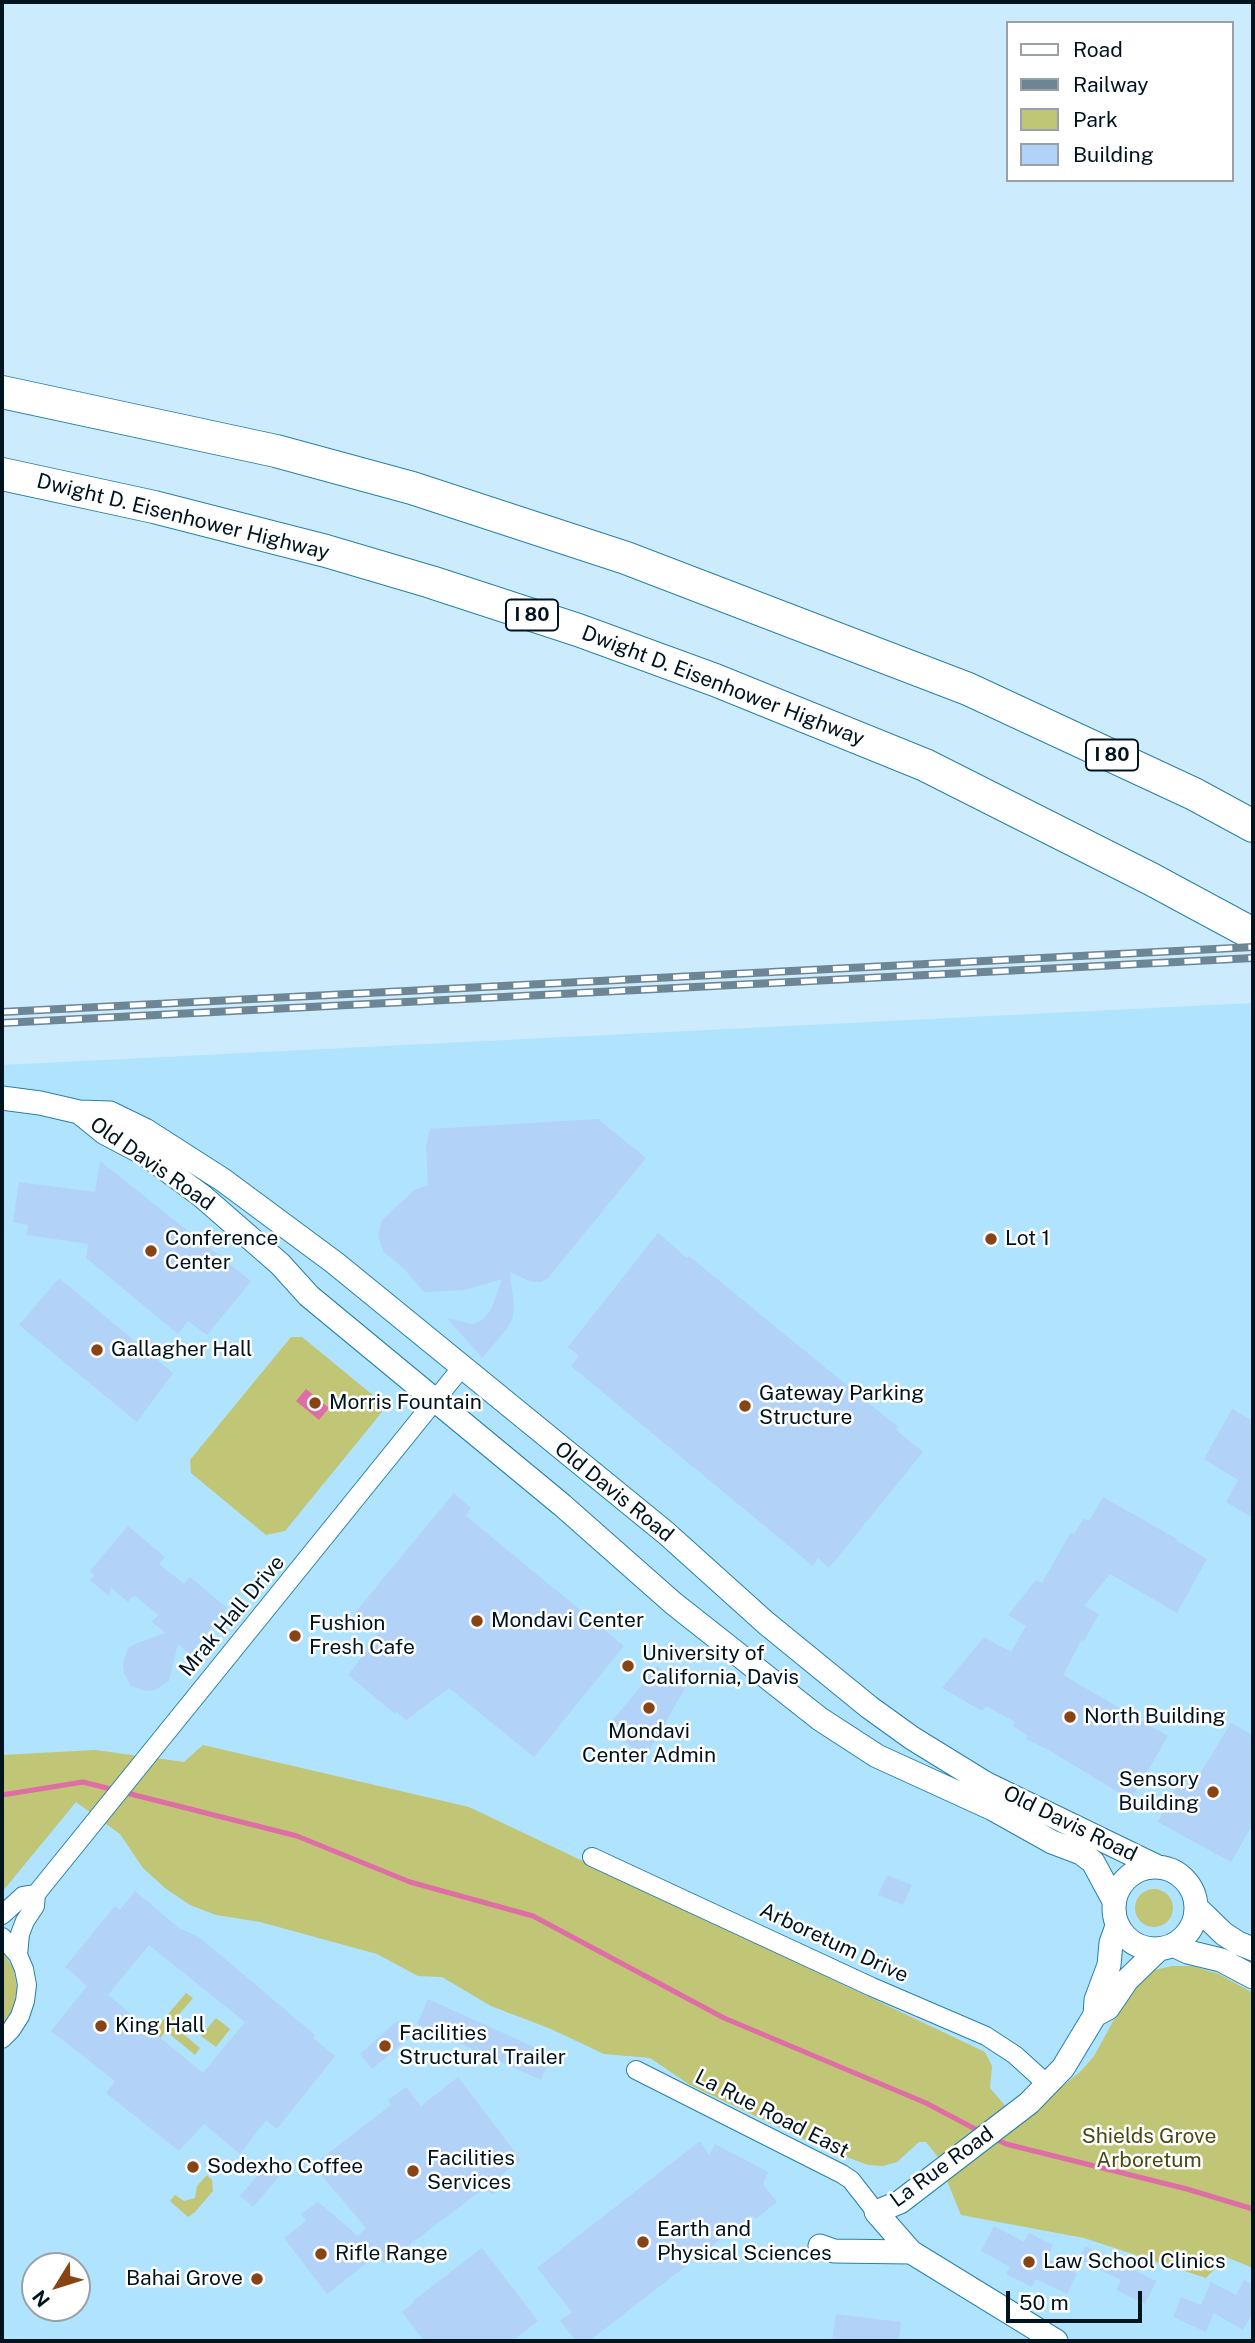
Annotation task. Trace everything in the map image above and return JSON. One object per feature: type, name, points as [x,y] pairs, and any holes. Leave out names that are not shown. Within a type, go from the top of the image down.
[{"type":"highway","name":"I 80","points":[[2,392],[276,451],[412,488],[626,558],[968,689],[1181,788],[1253,826]]},
{"type":"highway","name":"Dwight D. Eisenhower Highway","points":[[2,474],[154,507],[326,551],[431,582],[715,680],[925,765],[1151,878],[1253,934]]},
{"type":"street","name":"Old Davis Road","points":[[2,1098],[79,1112],[110,1113],[145,1130],[223,1180],[335,1264],[666,1533],[766,1623],[869,1707],[912,1738],[985,1783],[1156,1866]]},
{"type":"street","name":"Old Davis Road","points":[[79,1112],[105,1133],[145,1154],[202,1196],[280,1264],[309,1296],[562,1505],[673,1603],[820,1719],[877,1756],[992,1809],[1052,1842],[1081,1853],[1093,1862],[1114,1901]]},
{"type":"street","name":"Mrak Hall Drive","points":[[18,1955],[20,1934],[35,1906],[36,1894],[462,1367]]},
{"type":"street","name":"Arboretum Drive","points":[[592,1857],[872,1987],[986,2036],[1015,2055],[1047,2084]]},
{"type":"street","points":[[1166,1947],[1182,1939],[1190,1930],[1195,1919],[1194,1895],[1188,1884],[1168,1869],[1156,1866],[1144,1868],[1133,1872],[1117,1890],[1114,1914],[1117,1926],[1124,1936],[1146,1949],[1166,1947],[1188,1952],[1221,1961],[1253,1977]]},
{"type":"street","name":"Mrak Hall Drive","points":[[2,1915],[23,1896],[36,1894]]},
{"type":"street","points":[[1196,1907],[1224,1934],[1253,1949]]},
{"type":"street","name":"La Rue Road","points":[[1056,2341],[911,2252],[876,2212],[900,2202],[1029,2104],[1063,2068],[1095,2015],[1096,2000],[1109,1965],[1111,1943],[1117,1926]]},
{"type":"street","points":[[2,1937],[18,1955],[27,1985],[25,2001],[12,2030],[2,2039]]},
{"type":"street","name":"La Rue Road","points":[[1095,2015],[1108,2008],[1127,1980],[1166,1947]]},
{"type":"street","name":"La Rue Road East","points":[[636,2070],[842,2174],[851,2180],[876,2212]]},
{"type":"street","points":[[820,2246],[834,2251],[911,2252]]},
{"type":"shaded area","name":"University of California, Davis","points":[[1253,1003],[1253,2341],[2,2341],[2,1065]]},
{"type":"shaded area","points":[[306,1389],[329,1408],[319,1420],[296,1401]]},
{"type":"green space","points":[[291,1337],[302,1337],[380,1401],[382,1412],[285,1531],[266,1535],[191,1473],[190,1460]]},
{"type":"green space","name":"Shields Grove Arboretum","points":[[203,1745],[469,1807],[985,2052],[992,2066],[990,2088],[1019,2122],[1081,2071],[1094,2056],[1128,1994],[1139,1981],[1155,1970],[1172,1966],[1193,1966],[1219,1974],[1253,1993],[1253,2268],[1226,2257],[1206,2278],[1084,2238],[961,2215],[945,2176],[946,2167],[926,2142],[919,2142],[897,2162],[883,2166],[868,2165],[820,2147],[690,2085],[650,2058],[604,2054],[551,2029],[491,2006],[442,1977],[418,1976],[377,1954],[260,1922],[216,1915],[190,1905],[165,1888],[143,1868],[120,1834],[76,1802],[2,1892],[2,1755],[95,1750],[184,1762]]},
{"type":"green space","points":[[1154,1889],[1167,1895],[1173,1908],[1167,1921],[1154,1927],[1141,1921],[1135,1908],[1141,1895]]},
{"type":"green space","points":[[2,1950],[14,1970],[17,1989],[13,2008],[2,2026]]},
{"type":"green space","points":[[186,1993],[193,1998],[171,2024],[200,2048],[195,2055],[166,2031],[160,2038],[153,2032]]},
{"type":"green space","points":[[216,2018],[230,2029],[216,2047],[201,2036]]},
{"type":"green space","points":[[207,2175],[212,2180],[213,2191],[188,2217],[170,2201],[175,2195],[184,2201],[195,2198],[197,2186]]},
{"type":"building","points":[[598,1119],[646,1158],[548,1278],[541,1282],[532,1282],[510,1272],[514,1307],[512,1320],[482,1358],[447,1318],[472,1324],[482,1320],[491,1310],[502,1279],[465,1290],[424,1292],[403,1268],[383,1251],[378,1235],[382,1220],[414,1190],[428,1185],[426,1146],[430,1129]]},
{"type":"building","name":"Conference Center","points":[[100,1161],[251,1281],[207,1335],[188,1321],[178,1334],[86,1258],[88,1244],[27,1235],[28,1225],[13,1222],[19,1182],[95,1192]]},
{"type":"building","name":"Gateway Parking Structure","points":[[658,1233],[898,1427],[896,1430],[923,1452],[829,1568],[818,1558],[813,1566],[571,1366],[579,1356],[568,1347]]},
{"type":"building","name":"Gallagher Hall","points":[[59,1278],[173,1373],[137,1422],[19,1325]]},
{"type":"building","points":[[1232,1409],[1253,1421],[1253,1518],[1226,1502],[1238,1480],[1204,1459]]},
{"type":"building","name":"Mondavi Center","points":[[454,1493],[471,1508],[466,1516],[624,1646],[534,1757],[449,1688],[406,1720],[348,1675],[378,1636],[353,1615]]},
{"type":"building","points":[[1103,1497],[1207,1559],[1177,1613],[1110,1574],[1084,1606],[1099,1614],[1063,1675],[1168,1736],[1133,1796],[1125,1791],[1123,1795],[1026,1739],[1028,1736],[1013,1726],[1015,1722],[986,1706],[982,1711],[942,1688],[984,1637],[1011,1652],[1026,1626],[1008,1615],[1036,1580],[1042,1583],[1071,1532],[1074,1534],[1084,1518],[1089,1521]]},
{"type":"building","points":[[128,1526],[165,1557],[159,1564],[184,1584],[190,1577],[227,1608],[190,1654],[178,1644],[169,1681],[155,1690],[146,1691],[131,1686],[124,1673],[123,1664],[128,1648],[166,1633],[152,1622],[158,1615],[134,1595],[128,1602],[111,1588],[109,1596],[90,1580],[95,1576],[90,1571]]},
{"type":"building","name":"Mondavi Center Admin","points":[[658,1666],[685,1688],[645,1758],[607,1727]]},
{"type":"building","name":"Sensory Building","points":[[1231,1723],[1253,1735],[1253,1824],[1231,1862],[1158,1822],[1179,1782],[1190,1790]]},
{"type":"building","points":[[887,1875],[912,1885],[903,1905],[878,1895]]},
{"type":"building","name":"King Hall","points":[[135,1891],[179,1928],[199,1937],[315,2035],[313,2038],[335,2056],[277,2129],[266,2120],[240,2154],[204,2124],[179,2151],[106,2093],[115,2081],[51,2031],[87,1986],[65,1967],[115,1906],[120,1910]],"holes":[[[149,1945],[245,2022],[203,2073],[108,1995]]]},
{"type":"building","points":[[428,1999],[552,2055],[541,2080],[417,2024]]},
{"type":"building","name":"Facilities Structural Trailer","points":[[397,2021],[410,2037],[372,2069],[360,2054]]},
{"type":"building","name":"Facilities Services","points":[[458,2077],[521,2160],[499,2177],[505,2185],[492,2195],[486,2187],[384,2264],[377,2255],[327,2294],[284,2238],[306,2221],[301,2214],[318,2202],[358,2236],[366,2228],[313,2165],[391,2105],[388,2100],[406,2087],[421,2106]]},
{"type":"building","name":"Earth and Physical Sciences","points":[[700,2141],[709,2155],[715,2144],[768,2172],[763,2184],[777,2202],[756,2219],[752,2215],[589,2341],[576,2341],[560,2321],[572,2312],[537,2268]]},
{"type":"building","points":[[270,2161],[283,2172],[253,2207],[240,2196]]},
{"type":"building","name":"Law School Clinics","points":[[994,2226],[1024,2242],[1029,2233],[1053,2245],[1047,2258],[1077,2274],[1067,2294],[1036,2279],[1032,2287],[1006,2274],[1010,2267],[981,2251]]},
{"type":"building","points":[[1085,2246],[1156,2281],[1145,2304],[1116,2290],[1121,2280],[1079,2260]]},
{"type":"building","name":"Facilities Services","points":[[482,2248],[538,2321],[512,2341],[424,2341],[402,2312]]},
{"type":"building","points":[[1244,2280],[1253,2285],[1253,2312],[1243,2330],[1214,2313],[1206,2332],[1173,2317],[1181,2297],[1201,2305],[1211,2282],[1236,2295]]},
{"type":"building","points":[[836,2314],[901,2322],[899,2341],[832,2341]]},
{"type":"waterway","points":[[2,1795],[83,1782],[297,1836],[410,1882],[533,1916],[724,2018],[926,2103],[981,2132]]},
{"type":"waterway","points":[[993,2138],[1006,2144],[1187,2189],[1253,2209]]},
{"type":"railway","points":[[2,1012],[1253,947]]},
{"type":"railway","points":[[2,1023],[1253,958]]},
{"type":"place","name":"Lot 1","points":[[991,1239]]},
{"type":"place","name":"Conference Center","points":[[151,1251]]},
{"type":"place","name":"Gallagher Hall","points":[[97,1350]]},
{"type":"place","name":"Morris Fountain","points":[[315,1403]]},
{"type":"place","name":"Gateway Parking Structure","points":[[745,1406]]},
{"type":"place","name":"Mondavi Center","points":[[477,1621]]},
{"type":"place","name":"Fushion Fresh Cafe","points":[[295,1636]]},
{"type":"place","name":"University of California, Davis","points":[[628,1666]]},
{"type":"place","name":"Mondavi Center Admin","points":[[649,1708]]},
{"type":"place","name":"North Building","points":[[1070,1717]]},
{"type":"place","name":"Sensory Building","points":[[1213,1792]]},
{"type":"place","name":"King Hall","points":[[101,2026]]},
{"type":"place","name":"Facilities Structural Trailer","points":[[385,2046]]},
{"type":"place","name":"Sodexho Coffee","points":[[193,2167]]},
{"type":"place","name":"Facilities Services","points":[[413,2171]]},
{"type":"place","name":"Earth and Physical Sciences","points":[[643,2242]]},
{"type":"place","name":"Rifle Range","points":[[321,2254]]},
{"type":"place","name":"Law School Clinics","points":[[1029,2262]]},
{"type":"place","name":"Bahai Grove","points":[[257,2279]]}]
